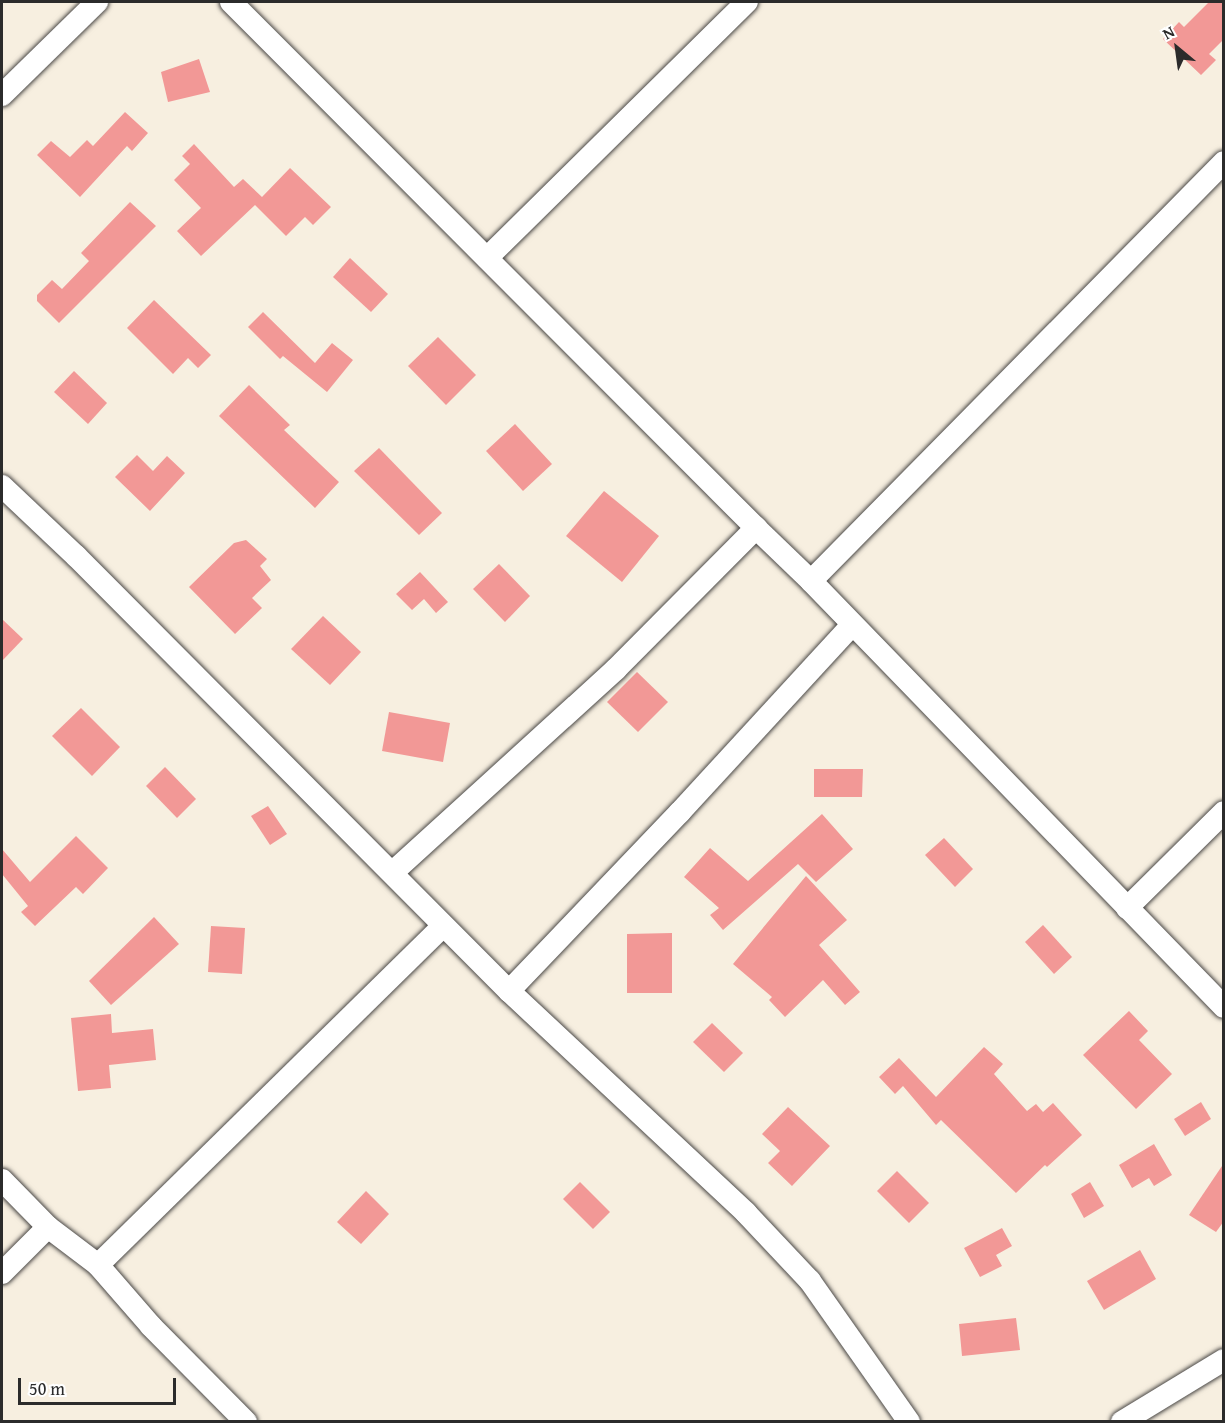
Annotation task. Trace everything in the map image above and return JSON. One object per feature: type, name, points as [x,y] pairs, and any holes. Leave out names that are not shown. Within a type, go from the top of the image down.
[{"type":"street","points":[[2,96],[97,2]]},
{"type":"street","points":[[231,2],[811,581],[852,626],[1224,1007]]},
{"type":"street","points":[[488,258],[747,2]]},
{"type":"street","points":[[811,581],[1224,162]]},
{"type":"street","points":[[2,486],[393,872],[443,926],[509,991],[746,1213],[794,1264],[838,1320],[909,1422]]},
{"type":"street","points":[[393,872],[616,669],[756,528]]},
{"type":"street","points":[[509,991],[680,812],[852,626]]},
{"type":"street","points":[[1127,908],[1224,812]]},
{"type":"street","points":[[98,1265],[443,926]]},
{"type":"street","points":[[2,1180],[48,1227],[98,1265],[151,1326],[246,1422]]},
{"type":"street","points":[[2,1273],[48,1227]]},
{"type":"street","points":[[1122,1422],[1222,1365]]},
{"type":"building","points":[[1209,2],[1224,2],[1224,39],[1209,54],[1216,60],[1201,75],[1163,39],[1179,22],[1184,27]]},
{"type":"building","points":[[199,59],[210,92],[168,102],[161,72]]},
{"type":"building","points":[[125,112],[148,133],[132,151],[127,146],[80,197],[37,155],[51,141],[70,157],[87,140],[93,146]]},
{"type":"building","points":[[194,144],[234,187],[243,179],[262,197],[290,168],[331,207],[313,225],[305,217],[286,236],[255,205],[201,256],[177,231],[201,208],[174,180],[190,164],[182,156]]},
{"type":"building","points":[[130,202],[156,226],[59,323],[37,301],[37,295],[52,280],[62,289],[89,261],[81,253]]},
{"type":"building","points":[[350,258],[388,294],[371,312],[333,277]]},
{"type":"building","points":[[154,300],[211,355],[198,368],[188,358],[173,374],[127,328]]},
{"type":"building","points":[[263,312],[315,363],[332,343],[353,360],[327,392],[283,356],[280,359],[248,327]]},
{"type":"building","points":[[438,337],[476,375],[446,405],[408,366]]},
{"type":"building","points":[[74,371],[107,403],[88,424],[54,392]]},
{"type":"building","points":[[249,385],[290,425],[284,430],[339,482],[315,508],[219,416]]},
{"type":"building","points":[[515,424],[552,464],[523,491],[486,451]]},
{"type":"building","points":[[379,448],[442,513],[419,535],[354,471]]},
{"type":"building","points":[[137,455],[153,471],[167,456],[185,473],[150,511],[115,477]]},
{"type":"building","points":[[604,491],[659,536],[622,582],[566,536]]},
{"type":"building","points":[[246,540],[267,559],[260,566],[271,580],[252,598],[262,608],[235,634],[189,587],[234,543]]},
{"type":"building","points":[[499,564],[530,596],[505,622],[473,589]]},
{"type":"building","points":[[420,572],[448,602],[436,613],[424,599],[412,610],[396,594]]},
{"type":"building","points":[[323,616],[361,652],[330,685],[291,649]]},
{"type":"building","points":[[2,619],[23,639],[2,661]]},
{"type":"building","points":[[637,672],[668,702],[638,732],[607,702]]},
{"type":"building","points":[[81,708],[120,747],[92,776],[52,736]]},
{"type":"building","points":[[389,712],[450,723],[443,762],[382,751]]},
{"type":"building","points":[[165,767],[196,799],[177,818],[146,786]]},
{"type":"building","points":[[814,769],[863,769],[862,797],[814,797]]},
{"type":"building","points":[[268,806],[287,834],[270,845],[251,816]]},
{"type":"building","points":[[822,814],[853,849],[816,882],[798,864],[723,930],[710,915],[719,908],[684,877],[710,848],[748,881]]},
{"type":"building","points":[[76,836],[108,868],[83,894],[76,887],[35,926],[21,912],[28,906],[2,874],[2,849],[30,882]]},
{"type":"building","points":[[944,838],[973,869],[955,887],[925,855]]},
{"type":"building","points":[[806,876],[847,920],[819,945],[860,992],[845,1005],[823,980],[785,1017],[769,1000],[772,997],[733,964]]},
{"type":"building","points":[[154,917],[179,944],[111,1005],[89,981]]},
{"type":"building","points":[[1043,925],[1072,957],[1054,974],[1025,942]]},
{"type":"building","points":[[211,926],[245,928],[242,974],[208,972]]},
{"type":"building","points":[[672,933],[672,993],[627,993],[627,934]]},
{"type":"building","points":[[1129,1011],[1148,1031],[1139,1040],[1172,1074],[1136,1109],[1083,1055]]},
{"type":"building","points":[[111,1014],[112,1033],[153,1029],[156,1060],[109,1065],[111,1088],[78,1091],[71,1018]]},
{"type":"building","points":[[712,1023],[743,1053],[724,1072],[693,1042]]},
{"type":"building","points":[[984,1047],[1003,1064],[994,1074],[1027,1111],[1036,1104],[1043,1112],[1053,1103],[1082,1135],[1047,1167],[1045,1165],[1016,1193],[941,1120],[936,1125],[903,1086],[895,1094],[879,1077],[899,1058],[936,1097]]},
{"type":"building","points":[[1201,1102],[1211,1119],[1185,1136],[1174,1119]]},
{"type":"building","points":[[788,1107],[830,1146],[792,1186],[768,1163],[780,1151],[762,1134]]},
{"type":"building","points":[[1154,1144],[1172,1175],[1154,1186],[1149,1178],[1132,1188],[1119,1165]]},
{"type":"building","points":[[1224,1163],[1224,1221],[1216,1232],[1189,1215]]},
{"type":"building","points":[[897,1171],[929,1203],[909,1223],[877,1191]]},
{"type":"building","points":[[580,1182],[610,1212],[593,1229],[563,1199]]},
{"type":"building","points":[[1090,1182],[1104,1206],[1084,1218],[1071,1194]]},
{"type":"building","points":[[366,1191],[389,1214],[361,1244],[337,1222]]},
{"type":"building","points":[[1002,1228],[1012,1246],[996,1255],[1002,1266],[980,1277],[964,1248]]},
{"type":"building","points":[[1140,1250],[1156,1279],[1104,1310],[1087,1281]]},
{"type":"building","points":[[1016,1318],[1020,1350],[962,1356],[959,1324]]}]
